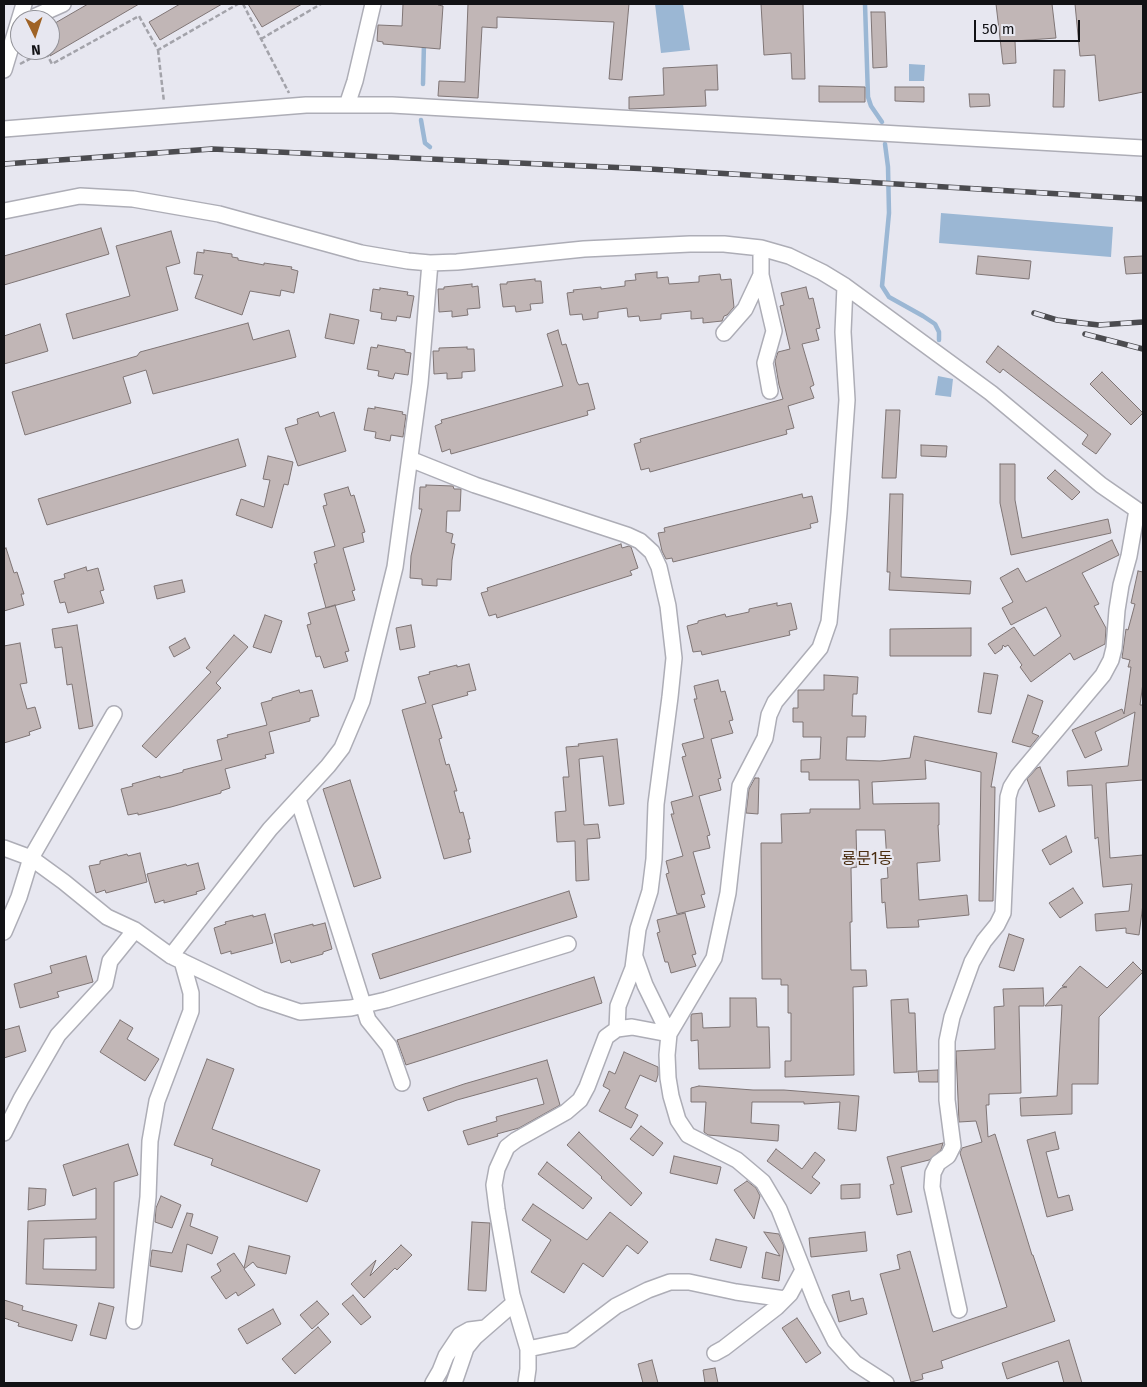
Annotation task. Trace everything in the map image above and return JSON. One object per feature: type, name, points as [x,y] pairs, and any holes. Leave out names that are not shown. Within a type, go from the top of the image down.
[{"type":"street","points":[[49,10],[63,4]]},
{"type":"street","points":[[347,105],[355,81],[373,4]]},
{"type":"street","points":[[4,129],[296,106],[347,105],[402,106],[1143,148]]},
{"type":"street","points":[[4,211],[80,196],[133,199],[219,214],[361,253],[430,263],[584,249],[724,244],[761,248],[789,256],[845,286],[991,393],[1101,485],[1140,512],[1121,585],[1111,660],[1103,675],[1018,776],[1011,787],[1008,797],[1003,913],[972,962],[952,1017],[947,1041],[947,1100],[953,1146],[948,1156],[938,1163],[933,1174],[932,1187],[959,1310]]},
{"type":"street","points":[[761,248],[761,275],[774,331],[765,363],[770,391]]},
{"type":"street","points":[[176,958],[270,829],[342,748],[362,701],[395,567],[420,383],[430,263]]},
{"type":"street","points":[[724,333],[745,309],[761,275]]},
{"type":"street","points":[[845,286],[844,332],[847,400],[829,622],[820,648],[775,702],[769,715],[765,738],[740,786],[728,893],[714,958],[669,1034],[666,1055],[671,1096],[678,1120],[688,1135],[738,1160],[763,1182],[779,1209],[817,1305],[835,1341],[854,1363],[886,1383]]},
{"type":"street","points":[[410,459],[474,485],[627,535],[640,541],[652,552],[659,567],[668,606],[674,658],[656,804],[654,859],[650,891],[638,928],[633,968],[618,1006],[617,1029]]},
{"type":"street","points":[[4,932],[20,897],[31,858],[114,714]]},
{"type":"street","points":[[298,799],[368,1020],[389,1046],[402,1083]]},
{"type":"street","points":[[4,848],[31,858],[107,917],[136,930],[176,958],[261,999],[300,1012],[363,1006],[568,944]]},
{"type":"street","points":[[4,1133],[21,1099],[58,1035],[105,984],[110,962],[136,930]]},
{"type":"street","points":[[635,956],[645,985],[669,1034]]},
{"type":"street","points":[[134,1321],[148,1197],[150,1141],[157,1101],[191,1011],[191,993],[176,958]]},
{"type":"street","points":[[526,1383],[528,1349],[514,1303],[497,1209],[494,1184],[497,1169],[508,1147],[516,1140],[566,1112],[580,1100],[587,1087],[606,1037],[617,1029],[632,1027],[669,1034]]},
{"type":"street","points":[[715,1353],[751,1328],[785,1299],[790,1294],[803,1270]]},
{"type":"street","points":[[528,1349],[571,1340],[616,1306],[648,1290],[670,1282],[689,1282],[736,1292],[785,1299]]},
{"type":"street","points":[[454,1383],[466,1348],[485,1328],[514,1303]]},
{"type":"street","points":[[433,1383],[446,1356],[460,1335],[469,1330],[485,1328]]},
{"type":"path","points":[[158,50],[238,4]]},
{"type":"path","points":[[243,4],[296,106]]},
{"type":"path","points":[[261,38],[321,4]]},
{"type":"path","points":[[60,60],[139,16],[158,50],[166,116]]},
{"type":"path","points":[[8,69],[26,60]]},
{"type":"path","points":[[50,60],[52,64],[59,60]]},
{"type":"water","points":[[655,4],[683,4],[690,50],[661,53]]},
{"type":"water","points":[[909,64],[925,65],[924,81],[909,81]]},
{"type":"water","points":[[941,213],[1113,227],[1111,257],[939,243]]},
{"type":"water","points":[[938,376],[953,379],[951,397],[935,395]]},
{"type":"building","points":[[88,4],[139,4],[60,50],[60,20]]},
{"type":"building","points":[[180,4],[222,4],[160,40],[149,22]]},
{"type":"building","points":[[248,4],[302,4],[262,27]]},
{"type":"building","points":[[403,4],[438,4],[443,6],[440,49],[383,44],[383,42],[377,41],[378,25],[402,26]]},
{"type":"building","points":[[468,4],[629,4],[622,80],[609,79],[614,22],[497,17],[497,28],[482,27],[478,98],[438,96],[439,81],[465,82]]},
{"type":"building","points":[[761,4],[803,4],[805,79],[792,79],[791,53],[764,55]]},
{"type":"building","points":[[996,4],[1052,4],[1056,38],[1015,41],[1016,63],[1003,64]]},
{"type":"building","points":[[1075,4],[1143,4],[1143,92],[1099,101],[1095,55],[1080,56]]},
{"type":"building","points":[[871,12],[885,12],[887,67],[873,68]]},
{"type":"building","points":[[717,65],[718,90],[705,90],[706,106],[629,109],[629,97],[664,95],[663,68]]},
{"type":"building","points":[[1054,70],[1065,70],[1064,107],[1053,107]]},
{"type":"building","points":[[819,86],[865,87],[865,102],[819,102]]},
{"type":"building","points":[[895,87],[924,87],[924,102],[895,101]]},
{"type":"building","points":[[969,94],[989,94],[990,106],[970,107]]},
{"type":"building","points":[[101,228],[109,254],[4,285],[4,256]]},
{"type":"building","points":[[171,231],[180,263],[166,267],[178,310],[73,339],[66,314],[130,296],[116,246]]},
{"type":"building","points":[[204,250],[232,254],[232,257],[238,258],[238,260],[264,265],[264,263],[292,267],[291,269],[298,271],[294,293],[281,290],[280,296],[250,291],[242,315],[195,298],[203,275],[194,274],[197,252],[204,253]]},
{"type":"building","points":[[978,256],[1031,261],[1029,279],[976,274]]},
{"type":"building","points":[[1143,256],[1143,273],[1126,274],[1124,257]]},
{"type":"building","points":[[657,272],[657,278],[668,277],[669,284],[699,282],[699,276],[720,274],[721,280],[731,279],[734,307],[724,316],[722,321],[703,323],[703,318],[691,319],[691,311],[661,314],[661,319],[640,321],[639,316],[628,317],[627,308],[598,312],[598,318],[583,320],[582,314],[570,315],[567,293],[574,292],[573,290],[625,286],[625,281],[636,280],[635,274]]},
{"type":"building","points":[[535,279],[535,281],[541,281],[543,303],[530,304],[531,310],[516,312],[515,306],[503,307],[500,284]]},
{"type":"building","points":[[472,284],[472,287],[478,286],[480,308],[467,309],[468,315],[452,317],[452,311],[439,312],[438,289]]},
{"type":"building","points":[[806,287],[809,299],[813,298],[820,328],[816,329],[819,340],[802,344],[814,385],[810,387],[814,398],[788,406],[794,428],[786,430],[787,434],[650,472],[649,468],[641,470],[634,444],[641,442],[640,439],[783,399],[775,361],[778,352],[790,349],[780,306],[784,305],[781,293]]},
{"type":"building","points":[[380,288],[408,292],[407,295],[414,296],[410,318],[397,316],[396,321],[381,319],[382,313],[370,311],[373,289],[380,290]]},
{"type":"building","points":[[330,314],[359,320],[354,344],[325,338]]},
{"type":"building","points":[[248,323],[253,340],[289,330],[296,357],[153,394],[146,370],[123,377],[131,403],[25,435],[12,392],[137,356],[140,352]]},
{"type":"building","points":[[40,324],[48,351],[4,364],[4,336]]},
{"type":"building","points":[[558,330],[562,345],[566,344],[577,382],[579,385],[588,383],[595,409],[587,411],[588,415],[451,454],[450,449],[442,452],[435,426],[442,423],[441,420],[563,386],[547,334]]},
{"type":"building","points":[[378,345],[405,350],[405,352],[411,353],[408,375],[395,373],[393,379],[378,376],[379,371],[367,369],[371,347],[377,348]]},
{"type":"building","points":[[998,346],[1111,434],[1096,454],[1082,444],[1088,435],[1003,369],[1000,373],[986,362]]},
{"type":"building","points":[[467,347],[467,349],[474,349],[475,371],[462,372],[462,378],[447,379],[447,373],[434,374],[433,351],[439,351],[439,348]]},
{"type":"building","points":[[1102,372],[1143,413],[1131,425],[1090,384]]},
{"type":"building","points":[[375,407],[403,412],[402,414],[406,415],[403,437],[391,435],[390,441],[375,438],[376,432],[364,430],[368,408],[375,409]]},
{"type":"building","points":[[886,410],[900,410],[896,478],[882,478]]},
{"type":"building","points":[[318,412],[320,417],[334,412],[346,451],[298,466],[285,428],[298,424],[297,419]]},
{"type":"building","points":[[238,439],[246,466],[47,525],[38,499]]},
{"type":"building","points":[[921,445],[947,446],[946,457],[921,456]]},
{"type":"building","points":[[268,456],[293,462],[288,485],[284,484],[272,528],[236,515],[241,499],[264,507],[270,480],[263,479]]},
{"type":"building","points":[[1000,464],[1015,464],[1015,500],[1022,538],[1108,519],[1111,533],[1011,555],[1000,503]]},
{"type":"building","points":[[1055,470],[1080,492],[1072,500],[1047,478]]},
{"type":"building","points":[[426,485],[453,486],[454,489],[461,489],[460,511],[447,511],[446,532],[453,534],[451,543],[455,544],[451,580],[437,579],[437,586],[422,585],[422,579],[410,578],[411,556],[422,509],[419,509],[420,487],[426,487]]},
{"type":"building","points":[[348,487],[351,496],[354,495],[365,532],[362,533],[364,542],[343,548],[355,590],[352,591],[355,600],[326,608],[314,564],[317,563],[314,552],[335,546],[323,506],[327,505],[324,494]]},
{"type":"building","points":[[802,494],[803,498],[812,496],[818,522],[810,524],[811,528],[673,562],[672,558],[666,559],[662,551],[658,533],[665,532],[664,528]]},
{"type":"building","points":[[890,494],[903,494],[901,577],[971,581],[970,594],[889,590],[890,572],[887,572]]},
{"type":"building","points":[[1112,540],[1119,555],[1082,573],[1099,604],[1094,606],[1106,628],[1105,644],[1074,660],[1070,653],[1031,682],[1008,645],[1005,647],[1003,645],[1002,649],[995,654],[988,644],[1014,627],[1034,656],[1061,636],[1046,607],[1011,625],[1002,608],[1013,602],[1000,578],[1018,568],[1026,582]]},
{"type":"building","points":[[621,544],[622,548],[631,547],[638,568],[630,571],[632,575],[497,618],[496,614],[489,616],[481,593],[488,591],[487,588]]},
{"type":"building","points":[[6,548],[14,573],[17,572],[24,594],[21,594],[24,605],[4,611],[4,549]]},
{"type":"building","points":[[86,567],[87,571],[98,568],[104,590],[100,591],[104,603],[68,613],[65,602],[60,603],[54,581],[65,578],[64,574]]},
{"type":"building","points":[[1138,571],[1143,572],[1143,683],[1140,705],[1143,705],[1143,780],[1106,783],[1110,858],[1143,855],[1143,904],[1139,935],[1126,933],[1126,928],[1096,931],[1095,914],[1129,911],[1132,884],[1103,887],[1098,837],[1095,839],[1092,785],[1068,786],[1067,771],[1128,766],[1135,712],[1095,732],[1102,750],[1085,758],[1072,730],[1122,709],[1124,714],[1131,667],[1128,667],[1130,660],[1122,658],[1126,629],[1128,630],[1135,604],[1131,603]]},
{"type":"building","points":[[182,580],[185,592],[157,599],[154,586]]},
{"type":"building","points":[[777,603],[777,606],[791,603],[797,629],[789,631],[790,635],[702,655],[701,651],[693,652],[687,626],[725,614],[726,617],[749,612],[749,609]]},
{"type":"building","points":[[335,605],[349,651],[345,652],[348,661],[324,668],[320,656],[316,657],[307,625],[311,624],[308,613]]},
{"type":"building","points":[[265,615],[282,621],[271,653],[253,647]]},
{"type":"building","points":[[77,625],[93,726],[79,729],[72,684],[67,685],[62,647],[55,648],[52,629]]},
{"type":"building","points":[[411,625],[415,647],[400,650],[396,628]]},
{"type":"building","points":[[971,628],[971,656],[890,656],[890,629]]},
{"type":"building","points":[[234,635],[248,647],[216,683],[221,688],[156,758],[142,746],[211,672],[206,668]]},
{"type":"building","points":[[185,638],[190,648],[174,657],[169,647]]},
{"type":"building","points":[[20,643],[27,683],[20,684],[27,709],[35,707],[41,728],[29,732],[30,735],[4,743],[4,646]]},
{"type":"building","points":[[469,664],[476,690],[467,692],[468,695],[432,705],[442,738],[439,739],[446,765],[449,764],[457,791],[454,791],[460,813],[463,812],[470,839],[468,839],[471,852],[444,859],[402,710],[426,703],[418,677],[430,674],[429,672]]},
{"type":"building","points":[[984,673],[998,675],[991,714],[978,712]]},
{"type":"building","points":[[824,675],[858,677],[857,694],[853,694],[852,716],[866,716],[865,737],[847,737],[846,760],[880,761],[910,758],[914,736],[997,753],[991,787],[995,787],[993,901],[979,901],[981,772],[925,760],[926,779],[872,782],[873,804],[939,803],[940,861],[917,863],[919,900],[967,895],[969,915],[918,920],[919,927],[887,928],[885,902],[882,903],[881,879],[888,878],[885,830],[856,830],[857,867],[851,868],[851,970],[866,970],[867,986],[853,987],[854,1075],[785,1077],[785,1061],[791,1061],[791,1013],[788,1013],[788,985],[781,985],[781,979],[762,979],[761,843],[782,843],[781,814],[810,813],[810,809],[860,809],[859,780],[809,780],[809,772],[801,772],[801,760],[820,759],[821,737],[803,737],[803,722],[793,722],[793,708],[798,708],[798,690],[824,690]]},
{"type":"building","points":[[718,680],[721,692],[725,691],[733,720],[729,721],[733,733],[711,739],[721,778],[718,779],[721,790],[699,796],[710,835],[707,836],[710,848],[693,852],[705,894],[701,895],[705,907],[677,914],[666,874],[669,873],[666,861],[683,856],[671,814],[674,814],[671,802],[693,796],[682,757],[686,756],[682,744],[704,738],[694,699],[697,699],[694,686]]},
{"type":"building","points":[[299,690],[300,693],[312,690],[319,716],[310,718],[310,721],[269,732],[274,753],[265,755],[266,758],[225,769],[230,788],[221,791],[221,793],[171,807],[138,815],[138,813],[128,815],[121,789],[133,786],[132,784],[160,776],[160,778],[172,775],[183,772],[183,770],[222,760],[217,740],[228,737],[227,735],[267,725],[261,703]]},
{"type":"building","points":[[1028,695],[1043,701],[1032,733],[1039,736],[1030,747],[1012,742]]},
{"type":"building","points":[[617,739],[624,804],[609,806],[603,756],[579,759],[584,825],[598,824],[600,838],[587,839],[589,880],[576,881],[575,841],[557,842],[555,812],[566,811],[563,777],[569,777],[566,747]]},
{"type":"building","points":[[1040,767],[1055,806],[1039,812],[1027,779]]},
{"type":"building","points":[[755,778],[759,778],[758,814],[746,813],[749,789]]},
{"type":"building","points":[[350,780],[381,878],[354,887],[323,789]]},
{"type":"building","points":[[1066,836],[1072,852],[1050,865],[1042,850]]},
{"type":"building","points":[[140,853],[147,882],[106,893],[105,890],[96,893],[89,866],[127,854],[128,856]]},
{"type":"building","points":[[198,863],[205,889],[196,892],[197,894],[164,903],[164,900],[155,903],[147,874],[186,864],[187,866]]},
{"type":"building","points":[[1073,888],[1083,903],[1060,918],[1049,903]]},
{"type":"building","points":[[569,891],[577,917],[380,979],[372,954]]},
{"type":"building","points":[[685,913],[696,954],[692,955],[696,966],[671,973],[668,962],[665,962],[657,933],[660,932],[657,920]]},
{"type":"building","points":[[265,914],[273,943],[231,954],[231,951],[221,954],[214,928],[226,924],[225,922]]},
{"type":"building","points":[[325,923],[332,949],[323,952],[323,954],[291,963],[290,960],[281,963],[274,934],[313,924],[313,926]]},
{"type":"building","points":[[1009,934],[1024,939],[1014,971],[999,967]]},
{"type":"building","points":[[86,956],[93,982],[57,992],[59,997],[20,1008],[14,984],[52,973],[50,966]]},
{"type":"building","points":[[1133,962],[1143,972],[1099,1017],[1098,1084],[1072,1084],[1072,1114],[1021,1116],[1020,1098],[1057,1096],[1062,1005],[1045,1006],[1061,988],[1067,987],[1062,986],[1080,966],[1107,988]]},
{"type":"building","points":[[594,977],[602,1003],[406,1065],[397,1040]]},
{"type":"building","points":[[1043,988],[1044,1006],[1019,1006],[1021,1093],[989,1094],[989,1105],[986,1105],[988,1137],[995,1134],[1032,1255],[1055,1321],[941,1361],[943,1368],[922,1374],[923,1379],[911,1382],[880,1274],[900,1269],[897,1255],[910,1251],[933,1332],[1007,1307],[960,1153],[962,1148],[982,1142],[976,1121],[959,1122],[956,1051],[995,1049],[994,1007],[1004,1006],[1003,989]]},
{"type":"building","points":[[730,998],[756,998],[757,1027],[769,1027],[770,1068],[699,1069],[698,1040],[691,1041],[691,1016],[692,1014],[702,1013],[703,1028],[730,1027]]},
{"type":"building","points":[[908,999],[909,1013],[915,1013],[917,1072],[894,1073],[891,1000]]},
{"type":"building","points":[[120,1020],[133,1028],[127,1039],[159,1059],[145,1081],[100,1052]]},
{"type":"building","points":[[19,1026],[26,1051],[4,1058],[4,1030]]},
{"type":"building","points":[[624,1052],[658,1067],[656,1082],[640,1075],[625,1108],[638,1115],[631,1128],[599,1111],[610,1090],[603,1086],[609,1071],[615,1074]]},
{"type":"building","points":[[207,1059],[234,1069],[212,1129],[320,1170],[307,1202],[211,1165],[213,1159],[174,1145]]},
{"type":"building","points":[[547,1060],[560,1105],[519,1128],[497,1134],[498,1136],[468,1145],[463,1131],[497,1121],[496,1117],[544,1104],[537,1078],[457,1100],[428,1111],[423,1098],[464,1084]]},
{"type":"building","points":[[938,1070],[938,1082],[919,1082],[918,1071]]},
{"type":"building","points":[[699,1086],[859,1096],[856,1131],[838,1129],[840,1102],[804,1104],[804,1102],[752,1102],[751,1123],[779,1125],[778,1141],[708,1135],[704,1132],[706,1102],[691,1102],[691,1088]]},
{"type":"building","points":[[641,1126],[663,1143],[653,1156],[630,1139]]},
{"type":"building","points":[[579,1132],[642,1193],[631,1206],[567,1145]]},
{"type":"building","points":[[1055,1132],[1059,1149],[1046,1152],[1058,1198],[1069,1195],[1073,1210],[1047,1217],[1027,1140]]},
{"type":"building","points":[[943,1143],[941,1150],[929,1160],[901,1167],[912,1212],[897,1215],[890,1185],[894,1184],[887,1157]]},
{"type":"building","points":[[128,1144],[138,1175],[114,1182],[114,1288],[26,1284],[28,1221],[96,1219],[96,1188],[73,1196],[63,1165]],"holes":[[[96,1237],[96,1270],[43,1269],[44,1239]]]},
{"type":"building","points":[[776,1149],[802,1169],[815,1152],[825,1160],[812,1177],[820,1183],[811,1194],[767,1161]]},
{"type":"building","points":[[674,1156],[721,1167],[717,1184],[670,1173]]},
{"type":"building","points":[[547,1162],[592,1198],[583,1209],[538,1174]]},
{"type":"building","points":[[747,1181],[756,1188],[760,1196],[754,1219],[734,1190]]},
{"type":"building","points":[[860,1184],[860,1198],[841,1199],[841,1185]]},
{"type":"building","points":[[29,1188],[46,1189],[45,1205],[28,1210]]},
{"type":"building","points":[[161,1196],[181,1205],[172,1228],[155,1222],[156,1208]]},
{"type":"building","points":[[533,1204],[587,1240],[610,1212],[648,1242],[638,1254],[627,1245],[603,1277],[583,1263],[564,1293],[531,1272],[551,1240],[522,1220]]},
{"type":"building","points":[[187,1213],[193,1214],[190,1226],[218,1237],[212,1254],[187,1244],[182,1272],[150,1266],[152,1250],[172,1253]]},
{"type":"building","points":[[472,1222],[490,1223],[486,1291],[468,1290]]},
{"type":"building","points":[[764,1232],[779,1234],[784,1246],[779,1281],[762,1278],[766,1252],[780,1256]]},
{"type":"building","points":[[865,1232],[867,1251],[811,1257],[809,1238]]},
{"type":"building","points":[[716,1239],[747,1247],[741,1268],[710,1260]]},
{"type":"building","points":[[401,1245],[412,1255],[397,1270],[395,1268],[364,1298],[351,1284],[376,1260],[370,1276]]},
{"type":"building","points":[[249,1246],[290,1256],[286,1274],[257,1267],[253,1262],[244,1269],[255,1285],[238,1296],[236,1292],[226,1299],[211,1277],[221,1271],[217,1264],[234,1253],[244,1268]]},
{"type":"building","points":[[849,1291],[851,1301],[863,1298],[867,1314],[839,1322],[832,1295]]},
{"type":"building","points":[[353,1295],[371,1317],[361,1325],[342,1304]]},
{"type":"building","points":[[4,1300],[23,1306],[22,1310],[77,1325],[72,1341],[18,1326],[19,1323],[4,1318]]},
{"type":"building","points":[[317,1301],[329,1314],[312,1329],[300,1315]]},
{"type":"building","points":[[99,1303],[114,1307],[106,1339],[90,1335]]},
{"type":"building","points":[[273,1309],[281,1324],[247,1344],[238,1329]]},
{"type":"building","points":[[797,1318],[821,1353],[806,1363],[782,1328]]},
{"type":"building","points":[[318,1327],[331,1342],[295,1374],[282,1359]]},
{"type":"building","points":[[1069,1340],[1082,1383],[1064,1383],[1058,1361],[1007,1379],[1002,1363]]},
{"type":"building","points":[[652,1360],[658,1383],[643,1383],[638,1364]]},
{"type":"building","points":[[715,1368],[718,1383],[705,1383],[703,1370]]},
{"type":"waterway","points":[[865,4],[868,97],[871,106],[882,122]]},
{"type":"waterway","points":[[423,84],[424,43]]},
{"type":"waterway","points":[[421,120],[425,143],[430,147]]},
{"type":"waterway","points":[[885,144],[888,167],[889,213],[882,286],[889,297],[935,324],[939,332],[939,340]]},
{"type":"railway","points":[[4,164],[212,149],[650,169],[1143,199]]},
{"type":"railway","points":[[1034,313],[1057,320],[1099,325],[1143,322]]},
{"type":"railway","points":[[1085,334],[1143,349]]},
{"type":"district","name":"룡문1동","points":[[867,860]]}]
